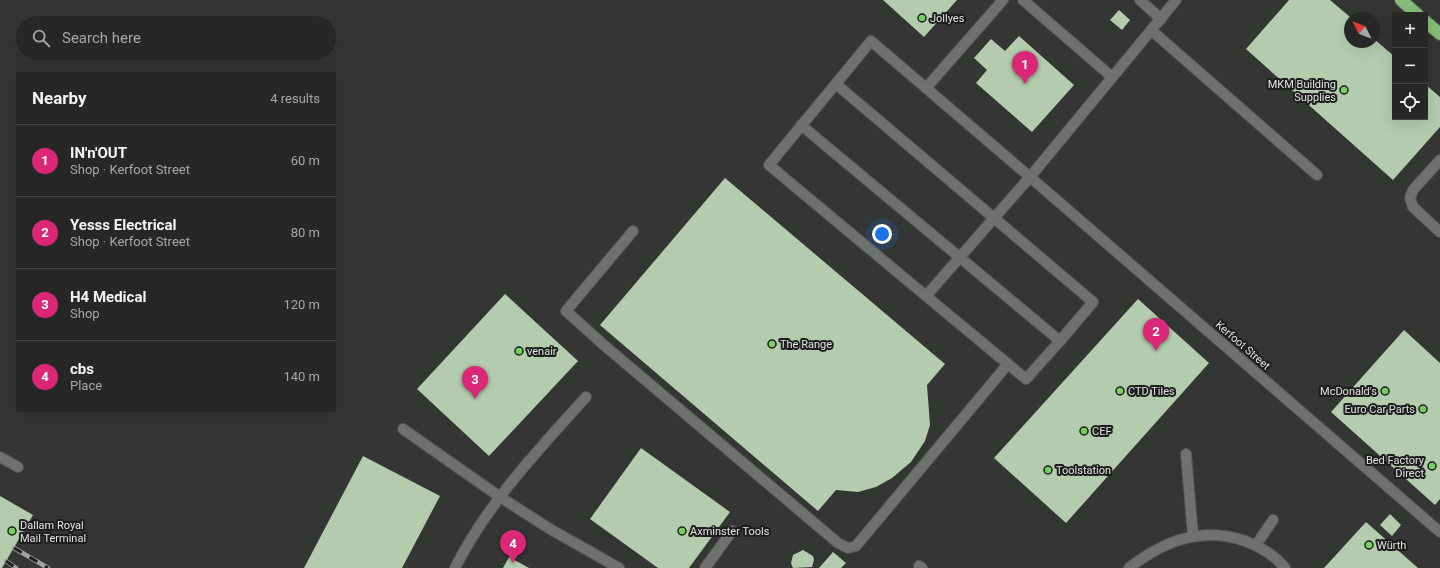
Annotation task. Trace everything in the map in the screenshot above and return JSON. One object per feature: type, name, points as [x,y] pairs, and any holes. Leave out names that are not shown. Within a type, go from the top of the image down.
[{"type":"highway","points":[[1401,0],[1415,12]]},
{"type":"highway","points":[[1428,24],[1440,34]]},
{"type":"street","points":[[926,88],[1003,0]]},
{"type":"street","points":[[1023,0],[1112,77]]},
{"type":"street","points":[[1140,0],[1161,19]]},
{"type":"street","points":[[926,296],[1030,177],[1176,0]]},
{"type":"street","points":[[1151,30],[1317,175]]},
{"type":"street","name":"Kerfoot Street","points":[[836,84],[871,41],[1440,532]]},
{"type":"street","points":[[836,84],[1093,302],[1026,379],[769,165],[801,125],[836,84]]},
{"type":"street","points":[[801,125],[1060,341]]},
{"type":"street","points":[[1440,160],[1413,190],[1410,198],[1413,207],[1440,232]]},
{"type":"street","points":[[633,231],[566,311],[605,346],[838,543],[848,548],[856,546],[1008,364]]},
{"type":"street","points":[[455,568],[462,552],[500,497],[531,458],[586,397]]},
{"type":"street","points":[[403,429],[500,497],[550,529],[619,568]]},
{"type":"street","points":[[1186,454],[1193,535]]},
{"type":"street","points":[[0,457],[18,467]]},
{"type":"street","points":[[1256,545],[1273,520]]},
{"type":"street","points":[[705,568],[732,531]]},
{"type":"street","points":[[1129,568],[1148,553],[1166,544],[1193,535],[1213,534],[1232,536],[1256,545],[1278,559],[1285,568]]},
{"type":"building","name":"Jollyes","points":[[883,0],[957,0],[924,37]]},
{"type":"building","name":"MKM Building Supplies","points":[[1289,0],[1330,0],[1344,12],[1344,48],[1380,48],[1380,44],[1392,54],[1392,120],[1428,120],[1428,87],[1440,97],[1440,127],[1393,180],[1246,49]]},
{"type":"building","points":[[1119,10],[1130,20],[1122,30],[1110,20]]},
{"type":"building","points":[[1019,36],[1074,85],[1032,132],[976,83],[987,70],[974,58],[991,39],[1005,51]]},
{"type":"building","name":"The Range","points":[[725,178],[945,364],[927,385],[930,425],[925,441],[911,462],[892,478],[876,487],[858,492],[836,490],[818,511],[600,325]]},
{"type":"building","points":[[505,294],[578,361],[489,456],[417,389]]},
{"type":"building","points":[[1138,299],[1209,363],[1066,523],[994,458]]},
{"type":"building","points":[[1404,330],[1440,363],[1440,499],[1435,505],[1331,412]]},
{"type":"building","points":[[641,448],[730,512],[689,568],[658,568],[590,519]]},
{"type":"building","points":[[363,456],[440,496],[402,568],[304,568]]},
{"type":"building","name":"Dallam Royal Mail Terminal","points":[[0,496],[33,515],[2,568],[0,568]]},
{"type":"building","points":[[1390,514],[1401,525],[1392,536],[1380,525]]},
{"type":"building","name":"Würth","points":[[1366,522],[1418,568],[1324,568]]},
{"type":"building","points":[[803,550],[813,556],[814,560],[812,567],[793,568],[791,563],[793,555]]},
{"type":"building","points":[[833,552],[846,563],[841,568],[819,568]]},
{"type":"building","points":[[509,557],[529,568],[503,568]]},
{"type":"railway","points":[[14,548],[48,568]]},
{"type":"railway","points":[[6,561],[16,568]]},
{"type":"place","name":"Jollyes","points":[[922,18]]},
{"type":"place","name":"IN'n'OUT","points":[[1025,84]]},
{"type":"place","name":"MKM Building Supplies","points":[[1344,90]]},
{"type":"place","name":"The Range","points":[[772,344]]},
{"type":"place","name":"venair","points":[[519,351]]},
{"type":"place","name":"Yesss Electrical","points":[[1156,351]]},
{"type":"place","name":"CTD Tiles","points":[[1120,391]]},
{"type":"place","name":"McDonald's","points":[[1385,391]]},
{"type":"place","name":"H4 Medical","points":[[475,399]]},
{"type":"place","name":"Euro Car Parts","points":[[1423,409]]},
{"type":"place","name":"CEF","points":[[1084,431]]},
{"type":"place","name":"Bed Factory Direct","points":[[1432,466]]},
{"type":"place","name":"Toolstation","points":[[1048,470]]},
{"type":"place","name":"Dallam Royal Mail Terminal","points":[[12,531]]},
{"type":"place","name":"Axminster Tools","points":[[682,531]]},
{"type":"place","name":"Würth","points":[[1369,545]]},
{"type":"place","name":"cbs","points":[[513,563]]}]
